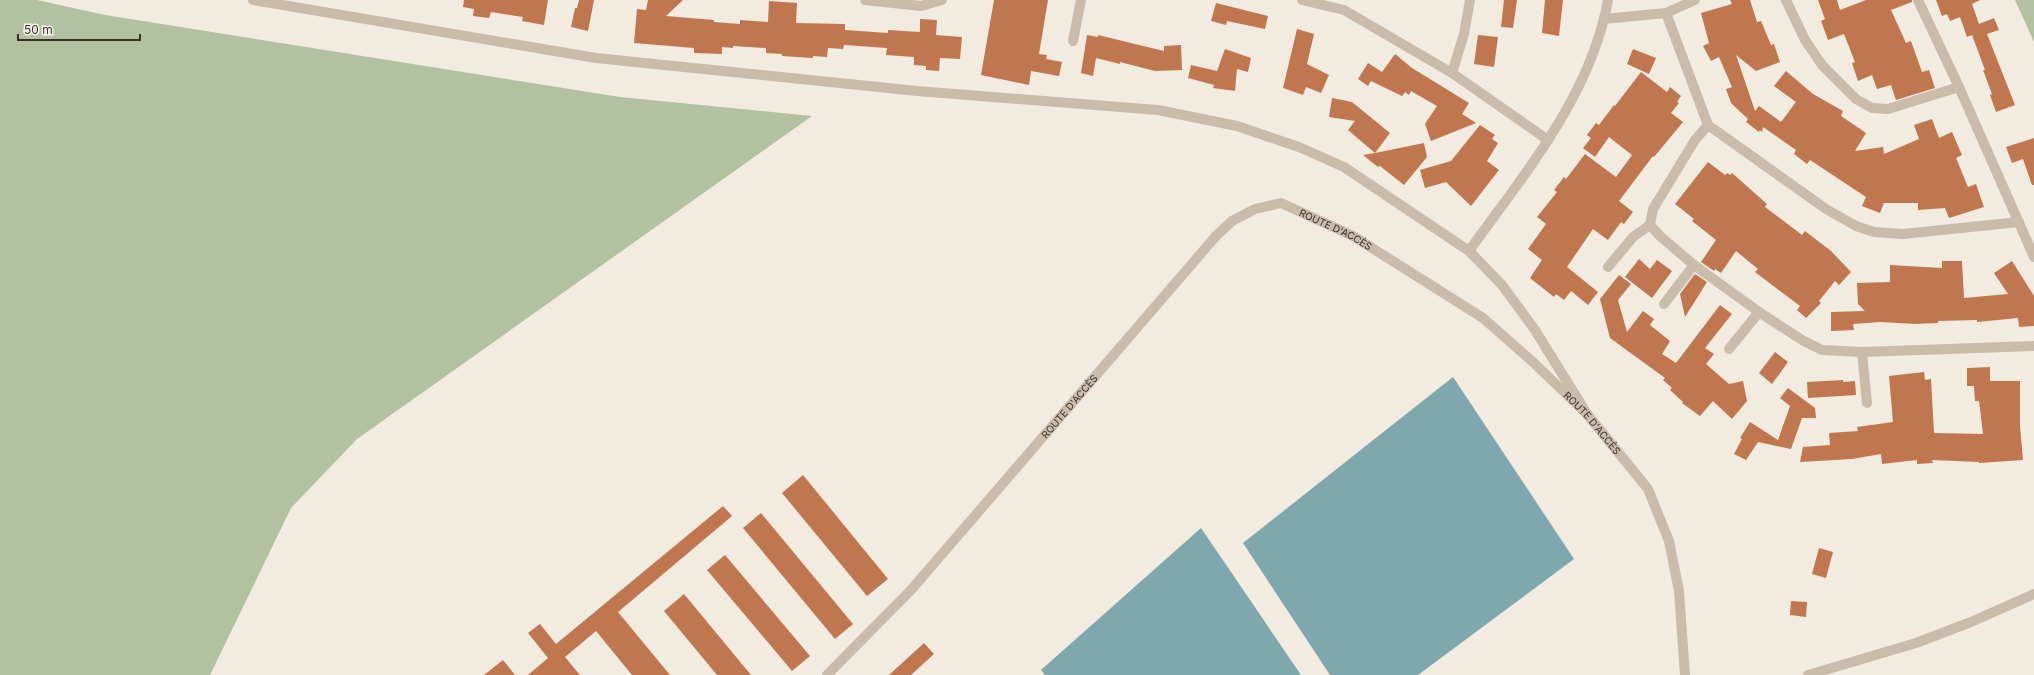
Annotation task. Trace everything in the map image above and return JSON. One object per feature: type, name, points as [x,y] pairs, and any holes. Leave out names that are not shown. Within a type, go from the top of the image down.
[{"type":"street","points":[[253,0],[596,58],[918,91],[1158,110],[1236,126],[1299,147],[1344,167],[1469,251],[1502,285],[1535,330],[1587,414]]},
{"type":"street","points":[[865,0],[921,6],[942,0]]},
{"type":"street","points":[[1073,41],[1081,0]]},
{"type":"street","points":[[1302,0],[1345,5],[1452,73],[1548,140]]},
{"type":"street","points":[[1452,73],[1464,34],[1470,0]]},
{"type":"street","points":[[1469,251],[1548,140],[1587,71],[1604,19],[1608,0]]},
{"type":"street","points":[[1604,19],[1666,13],[1695,0]]},
{"type":"street","points":[[1786,0],[1805,40],[1822,66],[1856,99],[1872,108],[1888,109],[1959,87]]},
{"type":"street","points":[[1918,0],[1959,87],[2034,257]]},
{"type":"street","points":[[1666,13],[1708,125],[1826,209],[1856,226],[1874,232],[1903,234],[2019,222]]},
{"type":"street","points":[[1608,267],[1633,237],[1650,225],[1653,209],[1695,140],[1708,125]]},
{"type":"street","name":"ROUTE D'ACCÈS","points":[[827,675],[911,590],[1216,236],[1232,221],[1255,209],[1281,203],[1353,236],[1483,318],[1534,363],[1587,414],[1648,488],[1669,540],[1679,591],[1685,675]]},
{"type":"street","points":[[1650,225],[1661,238],[1694,265],[1802,340],[1822,350],[1834,352],[1862,352],[2034,346]]},
{"type":"street","points":[[1664,304],[1694,265]]},
{"type":"street","points":[[1729,349],[1760,312]]},
{"type":"street","points":[[1862,352],[1867,403]]},
{"type":"street","points":[[1808,675],[1916,643],[1971,622],[2034,594]]},
{"type":"green space","points":[[0,0],[37,0],[105,15],[620,97],[812,116],[357,439],[291,508],[210,675],[0,675]]},
{"type":"green space","points":[[2015,0],[2034,0],[2034,42]]},
{"type":"water","points":[[1453,377],[1574,559],[1418,675],[1330,675],[1243,543]]},
{"type":"water","points":[[1201,528],[1301,675],[1045,675],[1041,670]]},
{"type":"building","points":[[464,0],[548,0],[544,25],[522,21],[523,17],[491,12],[489,18],[473,16],[474,9],[463,7]]},
{"type":"building","points":[[579,0],[594,0],[588,31],[571,27],[575,8],[577,8]]},
{"type":"building","points":[[648,0],[683,0],[666,16],[740,24],[740,20],[768,22],[769,1],[797,3],[796,23],[845,24],[845,30],[888,33],[888,30],[920,32],[920,19],[937,20],[936,35],[962,37],[960,59],[940,58],[939,71],[926,70],[926,66],[914,65],[914,57],[886,55],[887,48],[844,45],[843,49],[828,48],[827,57],[813,56],[813,58],[782,56],[782,54],[766,53],[766,48],[733,46],[733,48],[722,47],[722,54],[694,53],[694,48],[634,43],[637,9],[646,10]]},
{"type":"building","points":[[994,0],[1048,0],[1039,54],[1047,55],[1046,59],[1062,62],[1059,76],[1031,71],[1029,85],[981,75]]},
{"type":"building","points":[[1504,0],[1517,0],[1513,28],[1501,27]]},
{"type":"building","points":[[1545,0],[1563,0],[1559,36],[1542,33]]},
{"type":"building","points":[[1730,0],[1750,0],[1757,22],[1761,21],[1771,45],[1774,44],[1780,62],[1756,71],[1736,55],[1755,111],[1759,106],[1781,122],[1796,102],[1774,86],[1786,71],[1813,94],[1843,111],[1841,116],[1866,133],[1855,151],[1883,147],[1884,154],[1919,139],[1914,125],[1932,119],[1939,138],[1952,132],[1962,155],[1956,158],[1968,187],[1976,184],[1984,207],[1949,218],[1945,208],[1918,210],[1918,203],[1884,203],[1880,213],[1862,206],[1866,197],[1810,160],[1807,164],[1794,154],[1796,150],[1763,127],[1762,132],[1760,130],[1759,132],[1746,122],[1748,119],[1731,103],[1726,89],[1732,87],[1719,57],[1711,61],[1703,46],[1709,43],[1701,13],[1732,4]]},
{"type":"building","points":[[1818,0],[1837,0],[1840,10],[1866,0],[1912,0],[1912,2],[1891,10],[1906,43],[1911,41],[1922,72],[1929,70],[1935,88],[1896,100],[1891,85],[1877,89],[1872,75],[1858,81],[1852,63],[1855,62],[1844,34],[1828,40],[1821,21],[1825,19]]},
{"type":"building","points":[[1936,0],[1980,0],[1972,4],[1979,24],[1994,18],[1999,30],[1987,34],[2015,105],[1996,112],[1990,95],[1992,94],[1983,70],[1985,70],[1972,35],[1967,37],[1960,17],[1950,21],[1947,14],[1942,16]]},
{"type":"building","points":[[1216,3],[1268,16],[1265,29],[1227,21],[1226,25],[1211,21]]},
{"type":"building","points":[[1297,29],[1314,34],[1307,64],[1329,75],[1321,93],[1306,87],[1303,95],[1283,88]]},
{"type":"building","points":[[1087,35],[1098,37],[1098,35],[1164,51],[1164,46],[1181,45],[1182,70],[1155,71],[1120,62],[1120,64],[1096,58],[1093,76],[1081,73]]},
{"type":"building","points":[[1478,35],[1498,37],[1494,67],[1474,64]]},
{"type":"building","points":[[1225,49],[1251,58],[1248,72],[1237,69],[1235,91],[1213,88],[1214,85],[1188,78],[1191,65],[1217,71]]},
{"type":"building","points":[[1633,49],[1656,58],[1649,74],[1627,64]]},
{"type":"building","points":[[1395,54],[1412,68],[1469,103],[1462,114],[1476,123],[1431,141],[1425,124],[1437,106],[1411,91],[1409,95],[1405,92],[1402,96],[1371,81],[1368,86],[1358,79],[1368,63],[1382,72]]},
{"type":"building","points":[[1641,72],[1667,92],[1670,87],[1681,96],[1677,102],[1679,103],[1671,113],[1683,122],[1654,157],[1653,156],[1619,201],[1633,212],[1624,224],[1621,222],[1608,240],[1593,229],[1567,267],[1598,292],[1588,305],[1571,291],[1564,300],[1556,294],[1554,297],[1530,278],[1542,260],[1528,249],[1546,224],[1537,217],[1557,192],[1554,190],[1564,177],[1566,179],[1585,154],[1616,177],[1632,155],[1609,137],[1595,157],[1583,148],[1591,138],[1587,135],[1596,123],[1599,125]]},
{"type":"building","points":[[1332,98],[1352,102],[1390,133],[1375,153],[1348,130],[1355,121],[1329,117]]},
{"type":"building","points":[[1480,125],[1495,135],[1492,139],[1498,143],[1487,161],[1499,170],[1471,206],[1446,182],[1425,188],[1420,170],[1451,161]]},
{"type":"building","points":[[2034,138],[2034,185],[2032,185],[2023,159],[2012,163],[2006,147]]},
{"type":"building","points":[[1424,143],[1427,157],[1404,185],[1363,155]]},
{"type":"building","points":[[1708,162],[1725,175],[1727,173],[1730,175],[1732,173],[1767,204],[1765,207],[1802,235],[1805,231],[1831,251],[1851,272],[1839,285],[1835,281],[1819,301],[1821,303],[1806,318],[1797,310],[1800,306],[1755,272],[1758,269],[1736,251],[1721,273],[1715,269],[1714,271],[1701,262],[1716,240],[1692,221],[1694,219],[1675,204]]},
{"type":"building","points":[[1639,259],[1650,269],[1657,260],[1672,271],[1652,298],[1625,277]]},
{"type":"building","points":[[1942,261],[1962,261],[1964,298],[2008,294],[1994,273],[2012,261],[2034,296],[2034,326],[2019,327],[2018,318],[1977,322],[1977,320],[1938,321],[1938,323],[1915,324],[1880,322],[1853,324],[1854,330],[1831,331],[1831,312],[1865,311],[1858,304],[1857,283],[1890,282],[1890,265],[1942,268]]},
{"type":"building","points":[[1695,274],[1707,282],[1685,317],[1680,294]]},
{"type":"building","points":[[1619,275],[1631,284],[1618,300],[1627,332],[1643,311],[1654,319],[1650,325],[1670,341],[1662,354],[1676,363],[1720,305],[1732,314],[1705,348],[1714,354],[1706,364],[1729,384],[1743,381],[1747,401],[1732,419],[1713,401],[1700,416],[1682,403],[1683,402],[1670,390],[1672,388],[1663,380],[1665,378],[1610,338],[1600,299]]},
{"type":"building","points":[[1775,352],[1788,362],[1772,384],[1759,373]]},
{"type":"building","points":[[1990,367],[1990,381],[2020,381],[2020,426],[2023,460],[1979,463],[1932,460],[1933,463],[1917,464],[1917,460],[1882,464],[1881,454],[1852,459],[1800,462],[1803,447],[1830,445],[1829,433],[1858,431],[1857,427],[1893,422],[1889,376],[1924,372],[1925,380],[1931,379],[1934,433],[1983,434],[1979,401],[1975,401],[1974,386],[1967,386],[1967,368]]},
{"type":"building","points":[[1843,380],[1843,382],[1855,381],[1856,395],[1808,398],[1807,382]]},
{"type":"building","points":[[1788,388],[1815,408],[1816,418],[1802,418],[1791,449],[1758,442],[1746,460],[1734,454],[1742,439],[1740,438],[1750,422],[1778,440],[1790,406],[1780,398]]},
{"type":"building","points":[[803,475],[888,579],[867,596],[782,493]]},
{"type":"building","points":[[723,506],[732,516],[618,612],[670,675],[632,675],[596,631],[565,657],[580,675],[528,675],[548,658],[528,633],[540,624],[556,644]]},
{"type":"building","points":[[761,513],[853,624],[835,639],[743,528]]},
{"type":"building","points":[[1819,548],[1833,552],[1826,578],[1812,574]]},
{"type":"building","points":[[725,555],[810,656],[792,671],[707,570]]},
{"type":"building","points":[[684,594],[751,675],[717,675],[664,611]]},
{"type":"building","points":[[1791,601],[1807,602],[1806,617],[1790,615]]},
{"type":"building","points":[[924,643],[934,654],[911,675],[889,675]]},
{"type":"building","points":[[503,660],[515,675],[484,675]]}]
